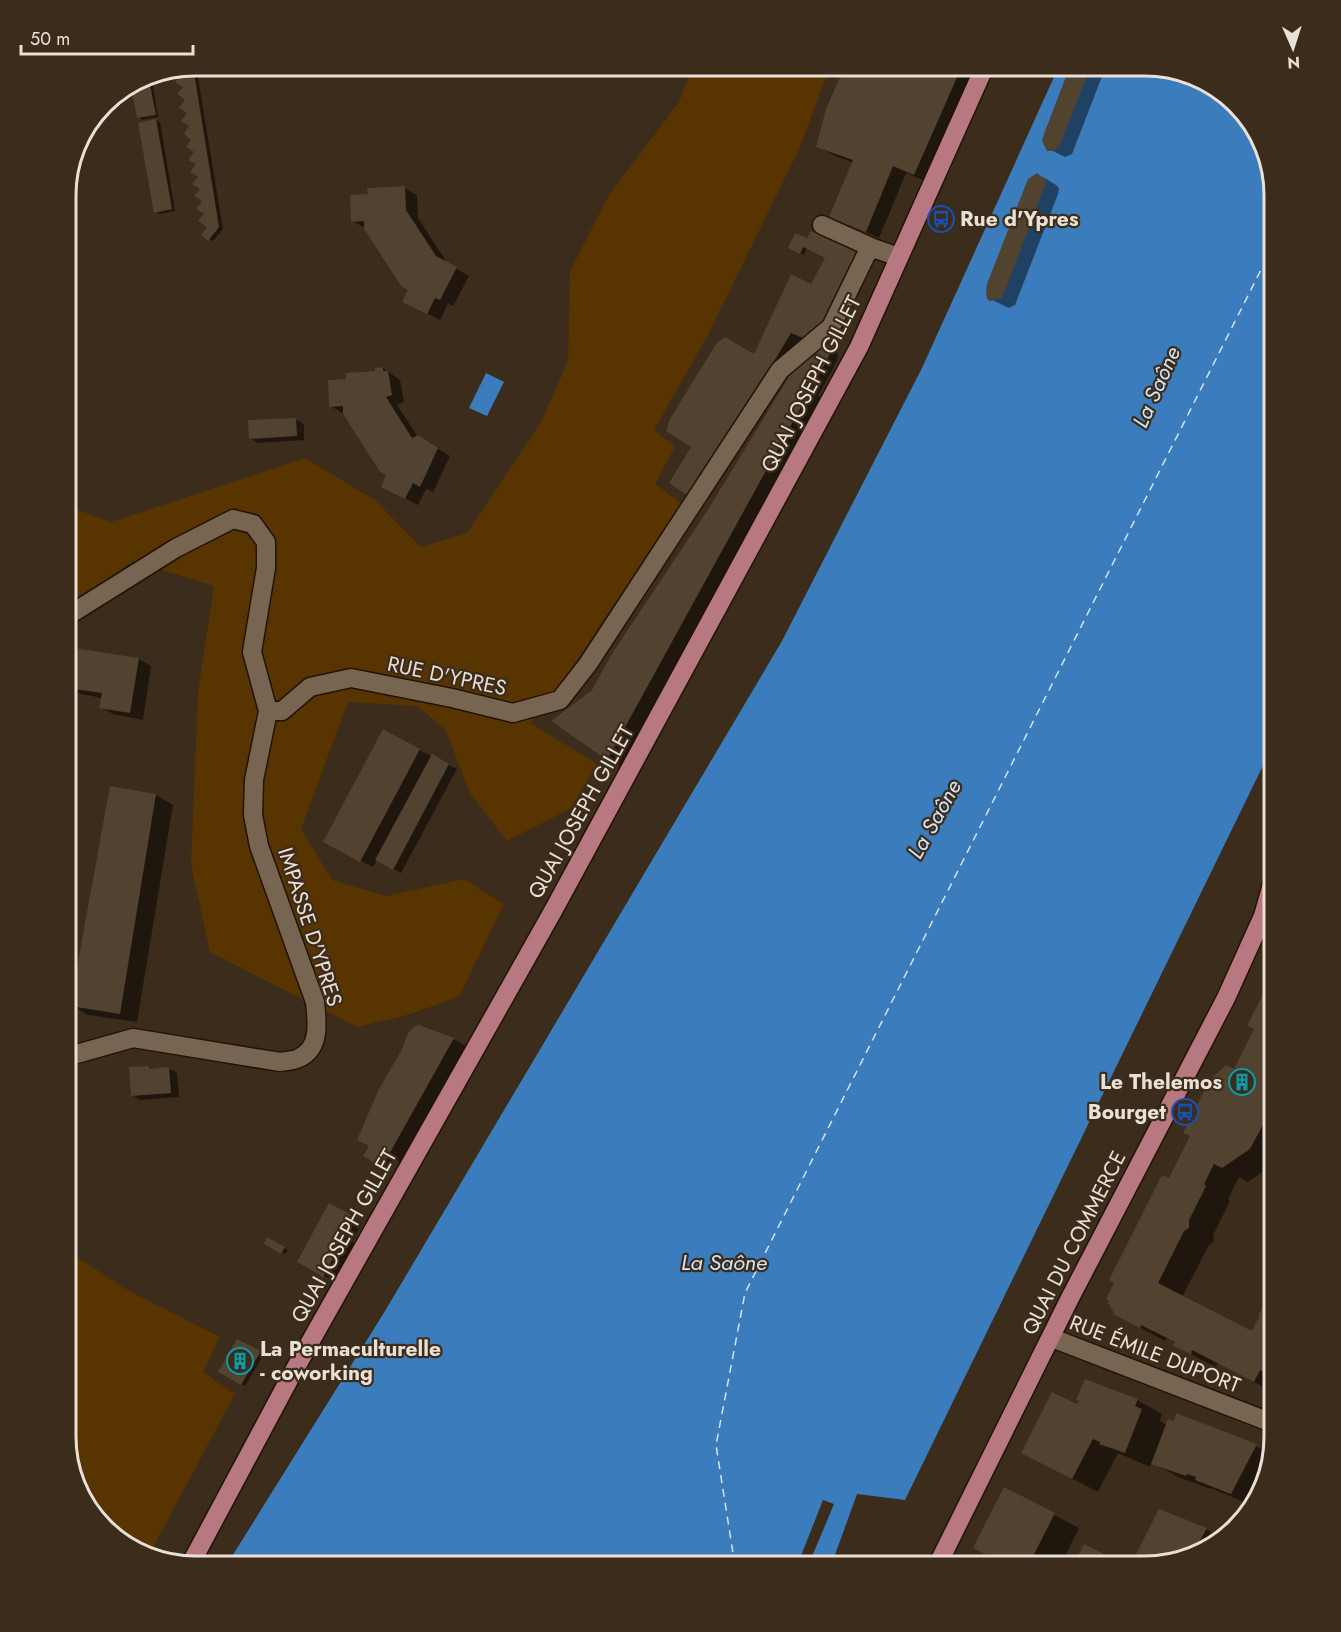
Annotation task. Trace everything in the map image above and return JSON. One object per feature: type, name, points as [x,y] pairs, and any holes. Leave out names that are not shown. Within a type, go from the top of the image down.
[{"type":"main road","name":"QUAI JOSEPH GILLET","points":[[195,1556],[297,1366],[553,911],[848,367],[980,77]]},
{"type":"main road","name":"QUAI DU COMMERCE","points":[[943,1556],[1154,1134],[1226,998],[1264,913]]},
{"type":"street","points":[[822,225],[899,257]]},
{"type":"street","name":"RUE D'YPRES","points":[[268,711],[282,711],[310,687],[351,678],[513,713],[560,700],[588,664],[627,606],[780,370],[831,327],[866,255],[873,248]]},
{"type":"street","points":[[77,610],[176,548],[233,519],[253,524],[266,542],[266,568],[252,652],[268,711]]},
{"type":"street","name":"IMPASSE D'YPRES","points":[[76,1054],[133,1038],[280,1062],[300,1058],[313,1046],[318,1026],[315,1002],[259,846],[253,814],[254,780],[268,711]]},
{"type":"street","name":"RUE ÉMILE DUPORT","points":[[1052,1338],[1264,1420]]},
{"type":"shaded area","points":[[689,77],[826,77],[801,145],[708,335],[654,430],[675,447],[655,484],[681,503],[560,686],[530,723],[597,764],[570,809],[507,841],[470,793],[445,729],[417,706],[348,702],[301,829],[332,880],[386,896],[464,879],[504,904],[459,997],[404,1016],[357,1027],[210,952],[191,865],[198,691],[214,586],[133,561],[77,600],[77,510],[111,522],[305,458],[375,500],[421,547],[467,533],[541,422],[568,361],[570,271],[609,195],[679,102]]},
{"type":"shaded area","points":[[76,1257],[131,1292],[220,1337],[203,1372],[235,1394],[153,1547],[117,1526],[97,1503],[83,1475],[79,1460],[76,1437]]},
{"type":"water","name":"La Saône","points":[[1054,77],[1169,79],[1205,92],[1235,117],[1244,129],[1258,157],[1264,195],[1264,764],[905,1500],[857,1494],[835,1556],[232,1556],[385,1311],[782,641],[922,368]]},
{"type":"water","points":[[486,373],[504,382],[487,416],[469,408]]},
{"type":"pier","points":[[823,1500],[834,1504],[812,1556],[801,1556]]},
{"type":"building","points":[[195,76],[219,227],[208,241],[201,235],[207,227],[198,221],[204,214],[196,209],[202,201],[194,196],[200,189],[192,184],[198,177],[190,172],[196,164],[188,160],[194,152],[186,147],[191,140],[184,134],[189,126],[181,121],[187,113],[179,108],[185,100],[177,94],[183,87],[175,82],[178,78]]},
{"type":"building","points":[[840,77],[957,77],[914,175],[893,166],[866,232],[829,217],[853,160],[816,147],[826,109]]},
{"type":"building","points":[[1066,77],[1087,77],[1059,147],[1047,151],[1042,141]]},
{"type":"building","points":[[150,86],[156,115],[137,118],[133,95]]},
{"type":"building","points":[[156,119],[172,209],[154,213],[138,123]]},
{"type":"building","points":[[1037,173],[1046,180],[1045,186],[1002,298],[990,301],[987,299],[987,284],[1028,179]]},
{"type":"building","points":[[405,186],[406,210],[436,256],[457,267],[440,300],[435,298],[427,314],[402,302],[408,290],[402,287],[364,229],[364,221],[351,222],[350,195],[368,194],[367,188]]},
{"type":"building","points":[[811,231],[857,252],[826,319],[803,338],[791,333],[691,498],[669,483],[691,447],[666,431],[670,419],[716,344],[725,337],[754,354],[791,274],[811,284],[825,258],[803,247],[800,254],[788,248],[795,233],[807,238]]},
{"type":"building","points":[[825,345],[830,348],[829,356],[607,760],[551,721],[592,690],[613,652],[709,508],[790,375]]},
{"type":"building","points":[[383,367],[383,371],[388,371],[392,395],[386,397],[412,438],[418,435],[438,448],[420,487],[413,483],[405,499],[381,487],[386,475],[380,472],[343,414],[343,406],[329,407],[328,380],[346,379],[346,373],[375,371],[375,368]]},
{"type":"building","points":[[296,418],[297,436],[249,439],[248,420]]},
{"type":"building","points":[[77,648],[139,658],[130,713],[99,708],[102,693],[77,689]]},
{"type":"building","points":[[383,729],[420,749],[360,862],[323,842]]},
{"type":"building","points":[[432,754],[449,764],[393,870],[375,860]]},
{"type":"building","points":[[110,786],[156,794],[120,1014],[76,1007],[76,971]]},
{"type":"building","points":[[1264,992],[1264,1123],[1250,1149],[1222,1168],[1214,1164],[1189,1220],[1189,1228],[1184,1231],[1158,1283],[1252,1331],[1264,1305],[1264,1372],[1260,1370],[1254,1382],[1192,1350],[1191,1354],[1173,1346],[1175,1342],[1113,1314],[1109,1301],[1106,1299],[1114,1283],[1109,1280],[1162,1175],[1169,1178],[1190,1136],[1183,1133],[1209,1081],[1226,1065],[1234,1069],[1254,1029],[1247,1026]]},
{"type":"building","points":[[419,1025],[454,1038],[382,1167],[363,1156],[369,1146],[357,1140],[378,1091],[402,1049],[408,1033]]},
{"type":"building","points":[[149,1066],[149,1069],[169,1067],[171,1093],[131,1096],[129,1067]]},
{"type":"building","points":[[329,1203],[355,1217],[323,1277],[297,1262]]},
{"type":"building","points":[[267,1237],[285,1247],[281,1254],[264,1244]]},
{"type":"building","name":"La Permaculturelle - coworking","points":[[237,1339],[261,1351],[241,1385],[218,1372]]},
{"type":"building","points":[[1085,1379],[1138,1399],[1135,1406],[1142,1409],[1125,1453],[1099,1444],[1100,1442],[1093,1439],[1072,1479],[1021,1453],[1052,1392],[1077,1404],[1079,1401],[1076,1400]]},
{"type":"building","points":[[1176,1413],[1257,1444],[1231,1494],[1195,1480],[1196,1477],[1187,1474],[1186,1476],[1151,1464],[1168,1419],[1174,1421]]},
{"type":"building","points":[[1004,1487],[1055,1513],[1033,1556],[989,1556],[973,1548]]},
{"type":"building","points":[[1159,1509],[1207,1528],[1199,1543],[1184,1549],[1169,1553],[1135,1556]]},
{"type":"building","points":[[1084,1544],[1108,1556],[1078,1556]]},
{"type":"ferry route","points":[[733,1556],[716,1445],[745,1293],[1264,264]]},
{"type":"place","name":"Rue d'Ypres","points":[[941,219]]},
{"type":"place","name":"Le Thelemos","points":[[1242,1082]]},
{"type":"place","name":"Bourget","points":[[1185,1112]]},
{"type":"place","name":"La Permaculturelle - coworking","points":[[240,1361]]}]
